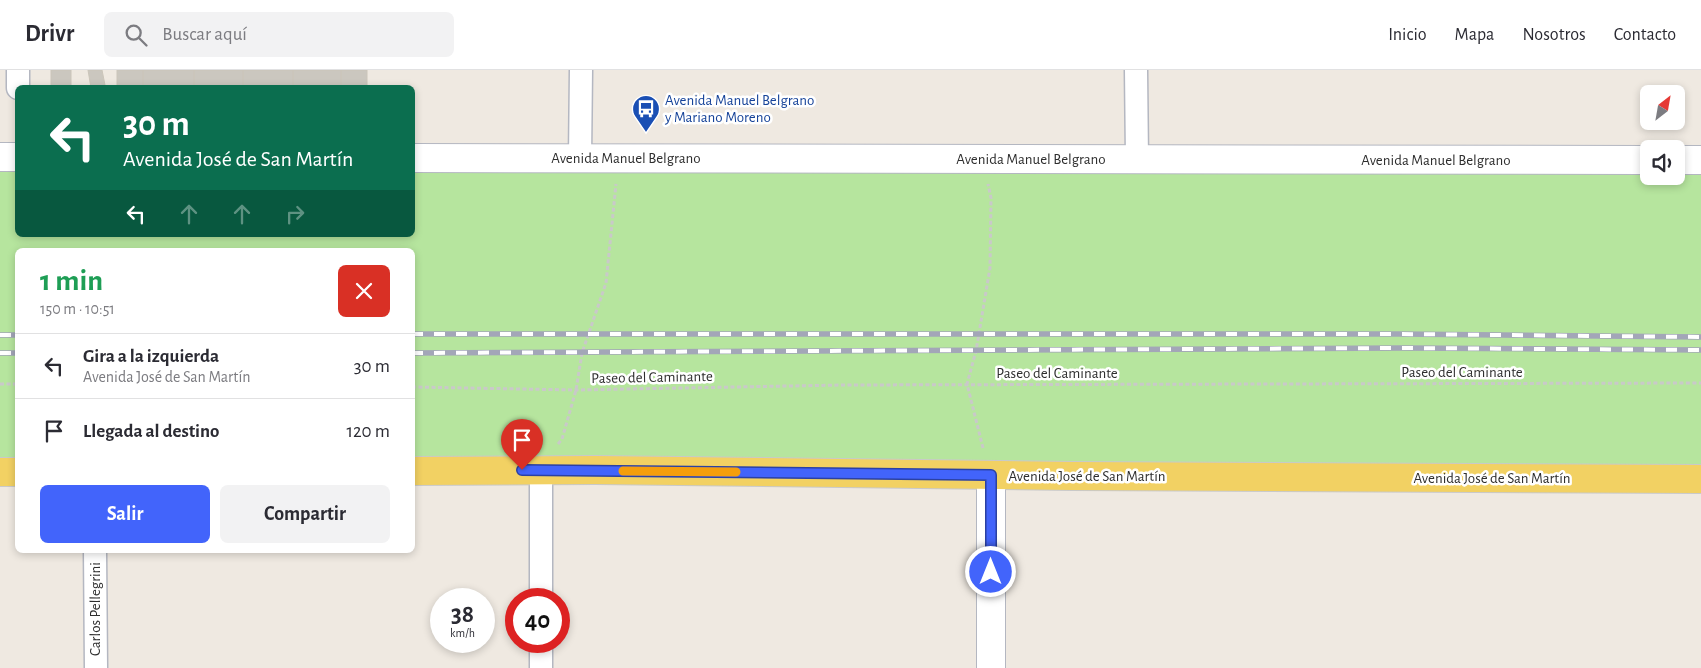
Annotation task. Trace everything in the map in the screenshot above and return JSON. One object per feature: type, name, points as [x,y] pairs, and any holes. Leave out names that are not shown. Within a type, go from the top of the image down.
[{"type":"main road","points":[[0,157],[15,158]]},
{"type":"main road","name":"Avenida Manuel Belgrano","points":[[415,158],[1640,160]]},
{"type":"main road","points":[[1685,160],[1701,160]]},
{"type":"main road","name":"Avenida José de San Martín","points":[[415,470],[1701,479]]},
{"type":"main road","points":[[0,472],[15,472]]},
{"type":"main road","points":[[991,475],[991,668]]},
{"type":"street","points":[[18,70],[18,85]]},
{"type":"street","points":[[580,70],[580,158]]},
{"type":"street","points":[[1136,70],[1137,159]]},
{"type":"street","points":[[541,470],[541,588]]},
{"type":"street","name":"Carlos Pellegrini","points":[[95,553],[96,668]]},
{"type":"street","points":[[540,653],[540,668]]},
{"type":"path","points":[[541,470],[562,439],[576,390],[582,353],[606,283],[618,158]]},
{"type":"path","points":[[982,159],[991,198],[990,268],[976,351],[967,384],[978,432],[991,475]]},
{"type":"path","name":"Paseo del Caminante","points":[[415,387],[576,390],[967,384],[1701,383]]},
{"type":"path","points":[[0,384],[15,384]]},
{"type":"green space","points":[[0,157],[15,157],[15,237],[415,237],[415,158],[1640,160],[1640,185],[1685,185],[1685,160],[1701,160],[1701,479],[415,471],[415,248],[15,248],[15,472],[0,472]]},
{"type":"building","points":[[51,70],[71,70],[71,85],[51,85]]},
{"type":"building","points":[[88,70],[102,70],[105,85],[90,85]]},
{"type":"building","points":[[117,70],[143,70],[143,85],[117,85]]},
{"type":"building","points":[[143,70],[194,70],[194,85],[143,85]]},
{"type":"building","points":[[194,70],[243,70],[243,85],[194,85]]},
{"type":"building","points":[[243,70],[293,70],[293,85],[243,85]]},
{"type":"building","points":[[293,70],[341,70],[341,85],[293,85]]},
{"type":"building","points":[[341,70],[367,70],[367,85],[341,85]]},
{"type":"railway","points":[[415,334],[1399,334],[1701,337]]},
{"type":"railway","points":[[0,335],[15,335]]},
{"type":"railway","points":[[415,353],[1403,348],[1701,350]]},
{"type":"railway","points":[[0,353],[15,353]]},
{"type":"slow traffic","points":[[623,471],[736,472]]},
{"type":"place","name":"Avenida Manuel Belgrano y Mariano Moreno","points":[[646,133]]},
{"type":"route","points":[[522,470],[991,475],[991,572]]}]
